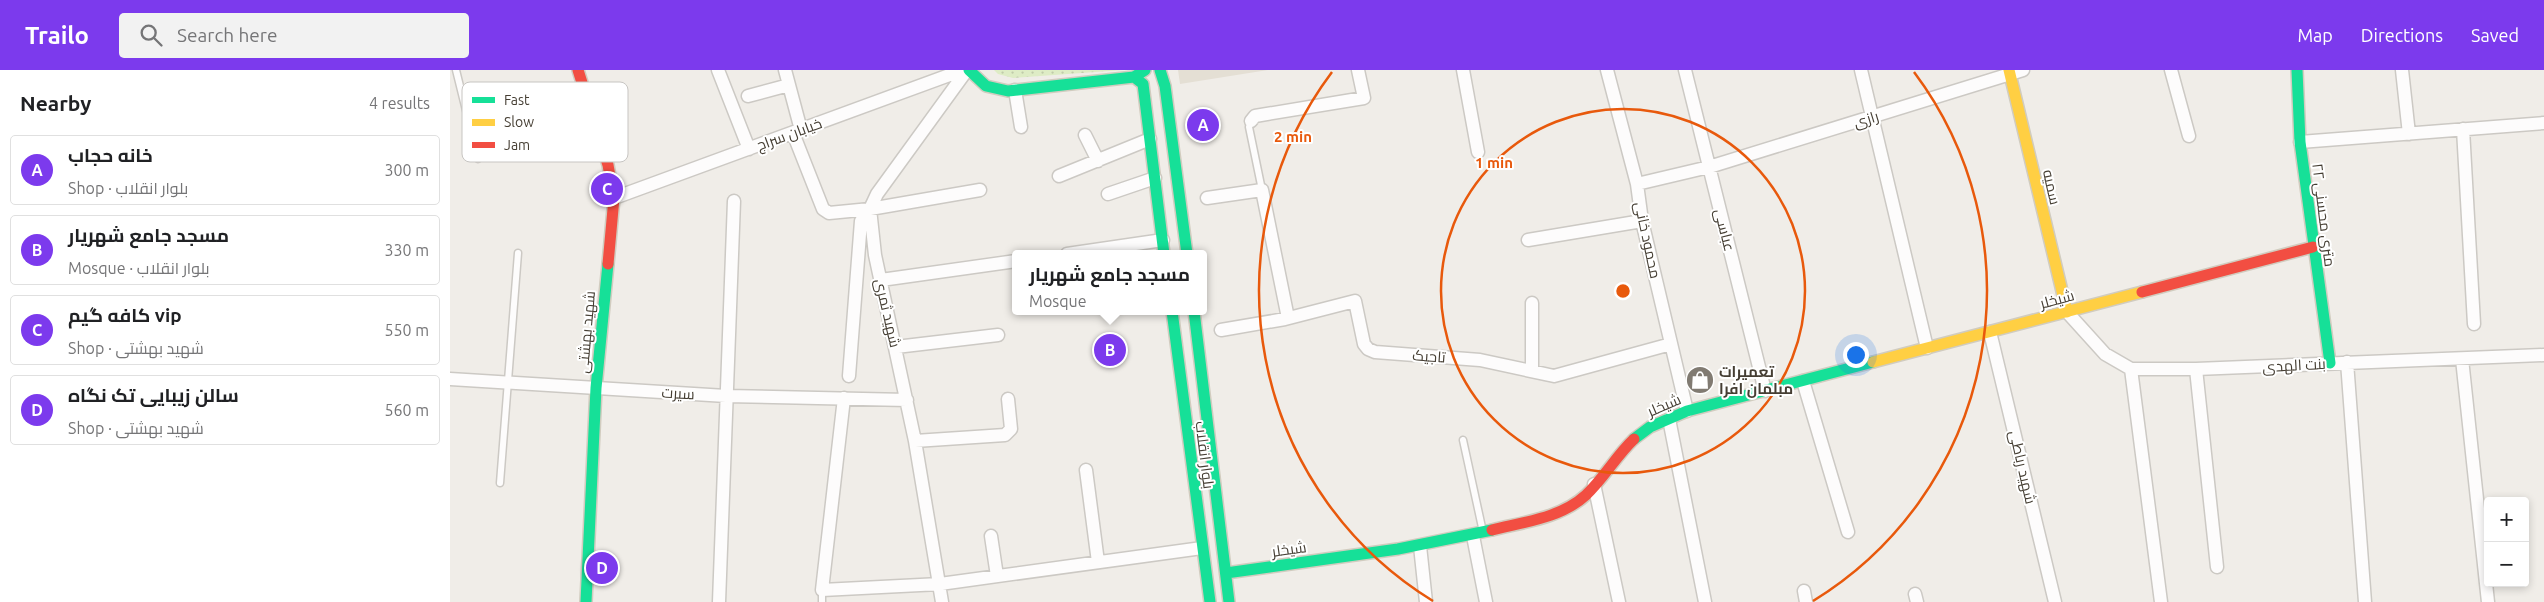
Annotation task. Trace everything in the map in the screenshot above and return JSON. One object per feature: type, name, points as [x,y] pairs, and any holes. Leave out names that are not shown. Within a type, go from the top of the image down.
[{"type":"street","name":"شهید بهشتی","points":[[578,70],[582,82]]},
{"type":"street","points":[[718,70],[749,149]]},
{"type":"street","points":[[785,70],[797,131],[823,209],[829,214],[980,190]]},
{"type":"street","name":"خیابان سراج","points":[[614,198],[966,70]]},
{"type":"street","points":[[848,376],[861,221],[870,209],[877,194],[966,70],[983,86],[994,90],[1015,90],[1134,77],[1145,70]]},
{"type":"street","points":[[1160,70],[1164,86],[1186,250]]},
{"type":"street","points":[[1250,120],[1255,116],[1364,98],[1358,70]]},
{"type":"street","points":[[1463,70],[1478,152]]},
{"type":"street","name":"محمود خانی","points":[[1607,70],[1637,184],[1642,221],[1688,411]]},
{"type":"street","name":"عباسی","points":[[1685,70],[1765,391]]},
{"type":"street","points":[[1861,70],[1927,348]]},
{"type":"street","name":"رازی","points":[[1637,184],[1710,167],[1873,117],[2009,72],[2023,70]]},
{"type":"street","points":[[2171,70],[2189,136]]},
{"type":"street","name":"۲۲ متری محسنی","points":[[2297,70],[2300,142],[2330,363]]},
{"type":"street","points":[[2402,70],[2409,134]]},
{"type":"street","name":"سمیه","points":[[2009,72],[2067,312]]},
{"type":"street","points":[[1134,77],[1143,84],[1164,250]]},
{"type":"street","points":[[748,96],[789,84]]},
{"type":"street","points":[[1015,90],[1020,127]]},
{"type":"street","points":[[2300,142],[2544,123]]},
{"type":"street","points":[[2462,130],[2474,324]]},
{"type":"street","points":[[1085,135],[1098,160]]},
{"type":"street","points":[[1059,176],[1150,139]]},
{"type":"street","name":"شهید بهشتی","points":[[586,602],[596,388],[614,198],[607,162]]},
{"type":"street","points":[[1108,194],[1155,178]]},
{"type":"street","points":[[1207,198],[1262,190],[1288,318]]},
{"type":"street","points":[[719,602],[734,201]]},
{"type":"street","name":"شهید ثمری","points":[[870,209],[871,229],[915,441],[942,602]]},
{"type":"street","points":[[1528,240],[1642,221]]},
{"type":"street","points":[[1094,250],[1163,240]]},
{"type":"street","name":"شیخلر","points":[[1226,573],[1420,546],[1478,534],[1543,517],[1570,507],[1594,484],[1632,440],[1648,428],[1688,411],[2313,247]]},
{"type":"street","points":[[881,280],[1012,262]]},
{"type":"street","name":"تاجیک","points":[[1221,330],[1288,318],[1355,301],[1364,344],[1368,349],[1375,352],[1473,359],[1554,376],[1671,344]]},
{"type":"street","points":[[1532,303],[1532,371]]},
{"type":"street","name":"بنت الهدی","points":[[2067,312],[2105,354],[2131,369],[2196,370],[2544,355]]},
{"type":"street","name":"بلوار انقلاب","points":[[1172,315],[1210,602]]},
{"type":"street","name":"بلوار انقلاب","points":[[1194,315],[1229,602]]},
{"type":"street","name":"شهید رباطی","points":[[1990,332],[2055,602]]},
{"type":"street","points":[[896,347],[998,335]]},
{"type":"street","points":[[2462,359],[2488,602]]},
{"type":"street","points":[[2347,362],[2365,602]]},
{"type":"street","points":[[2131,369],[2161,602]]},
{"type":"street","points":[[2196,370],[2217,567]]},
{"type":"street","points":[[1180,382],[1202,378]]},
{"type":"street","name":"سیرت","points":[[450,379],[726,396],[907,400]]},
{"type":"street","points":[[1803,380],[1848,532]]},
{"type":"street","points":[[844,398],[822,596],[940,584],[1202,548]]},
{"type":"street","points":[[915,441],[1005,435],[1011,430],[1008,399]]},
{"type":"street","points":[[1669,419],[1706,602]]},
{"type":"street","points":[[1086,470],[1098,562]]},
{"type":"street","points":[[1594,484],[1619,602]]},
{"type":"street","points":[[1478,534],[1486,602]]},
{"type":"street","points":[[991,536],[997,576]]},
{"type":"street","points":[[1420,546],[1426,602]]},
{"type":"lane","points":[[456,70],[462,94]]},
{"type":"lane","points":[[1250,120],[1249,127],[1262,190]]},
{"type":"lane","points":[[500,483],[518,253]]},
{"type":"lane","points":[[1463,440],[1478,534]]},
{"type":"shaded area","points":[[1178,70],[1268,70],[1180,84]]},
{"type":"green space","points":[[994,70],[1123,70],[1013,78],[998,74]]},
{"type":"traffic: fast","points":[[969,70],[986,86],[1008,91],[1134,77],[1145,70]]},
{"type":"traffic: fast","points":[[1160,70],[1165,86],[1186,250]]},
{"type":"traffic: fast","points":[[2297,70],[2300,142],[2330,363]]},
{"type":"traffic: fast","points":[[1134,77],[1143,84],[1164,250]]},
{"type":"traffic: fast","points":[[586,602],[596,388],[608,264]]},
{"type":"traffic: fast","points":[[1173,315],[1210,602]]},
{"type":"traffic: fast","points":[[1194,315],[1229,602]]},
{"type":"traffic: fast","points":[[1634,439],[1650,427],[1687,411],[1873,362]]},
{"type":"traffic: fast","points":[[1226,573],[1398,549],[1492,530]]},
{"type":"traffic: slow","points":[[2009,70],[2067,312]]},
{"type":"traffic: slow","points":[[1873,362],[2142,292]]},
{"type":"traffic: jam","points":[[578,70],[582,82]]},
{"type":"traffic: jam","points":[[607,162],[614,198],[608,264]]},
{"type":"traffic: jam","points":[[2142,292],[2313,247]]},
{"type":"traffic: jam","points":[[1492,530],[1542,518],[1576,503],[1586,495],[1634,439]]},
{"type":"place","name":"خانه حجاب","points":[[1203,125]]},
{"type":"place","name":"کافه گیم vip","points":[[607,189]]},
{"type":"place","name":"مسجد جامع شهریار","points":[[1110,350]]},
{"type":"place","name":"تعمیرات مبلمان افرا","points":[[1700,380]]},
{"type":"place","name":"سالن زیبایی تک نگاه","points":[[602,568]]}]
